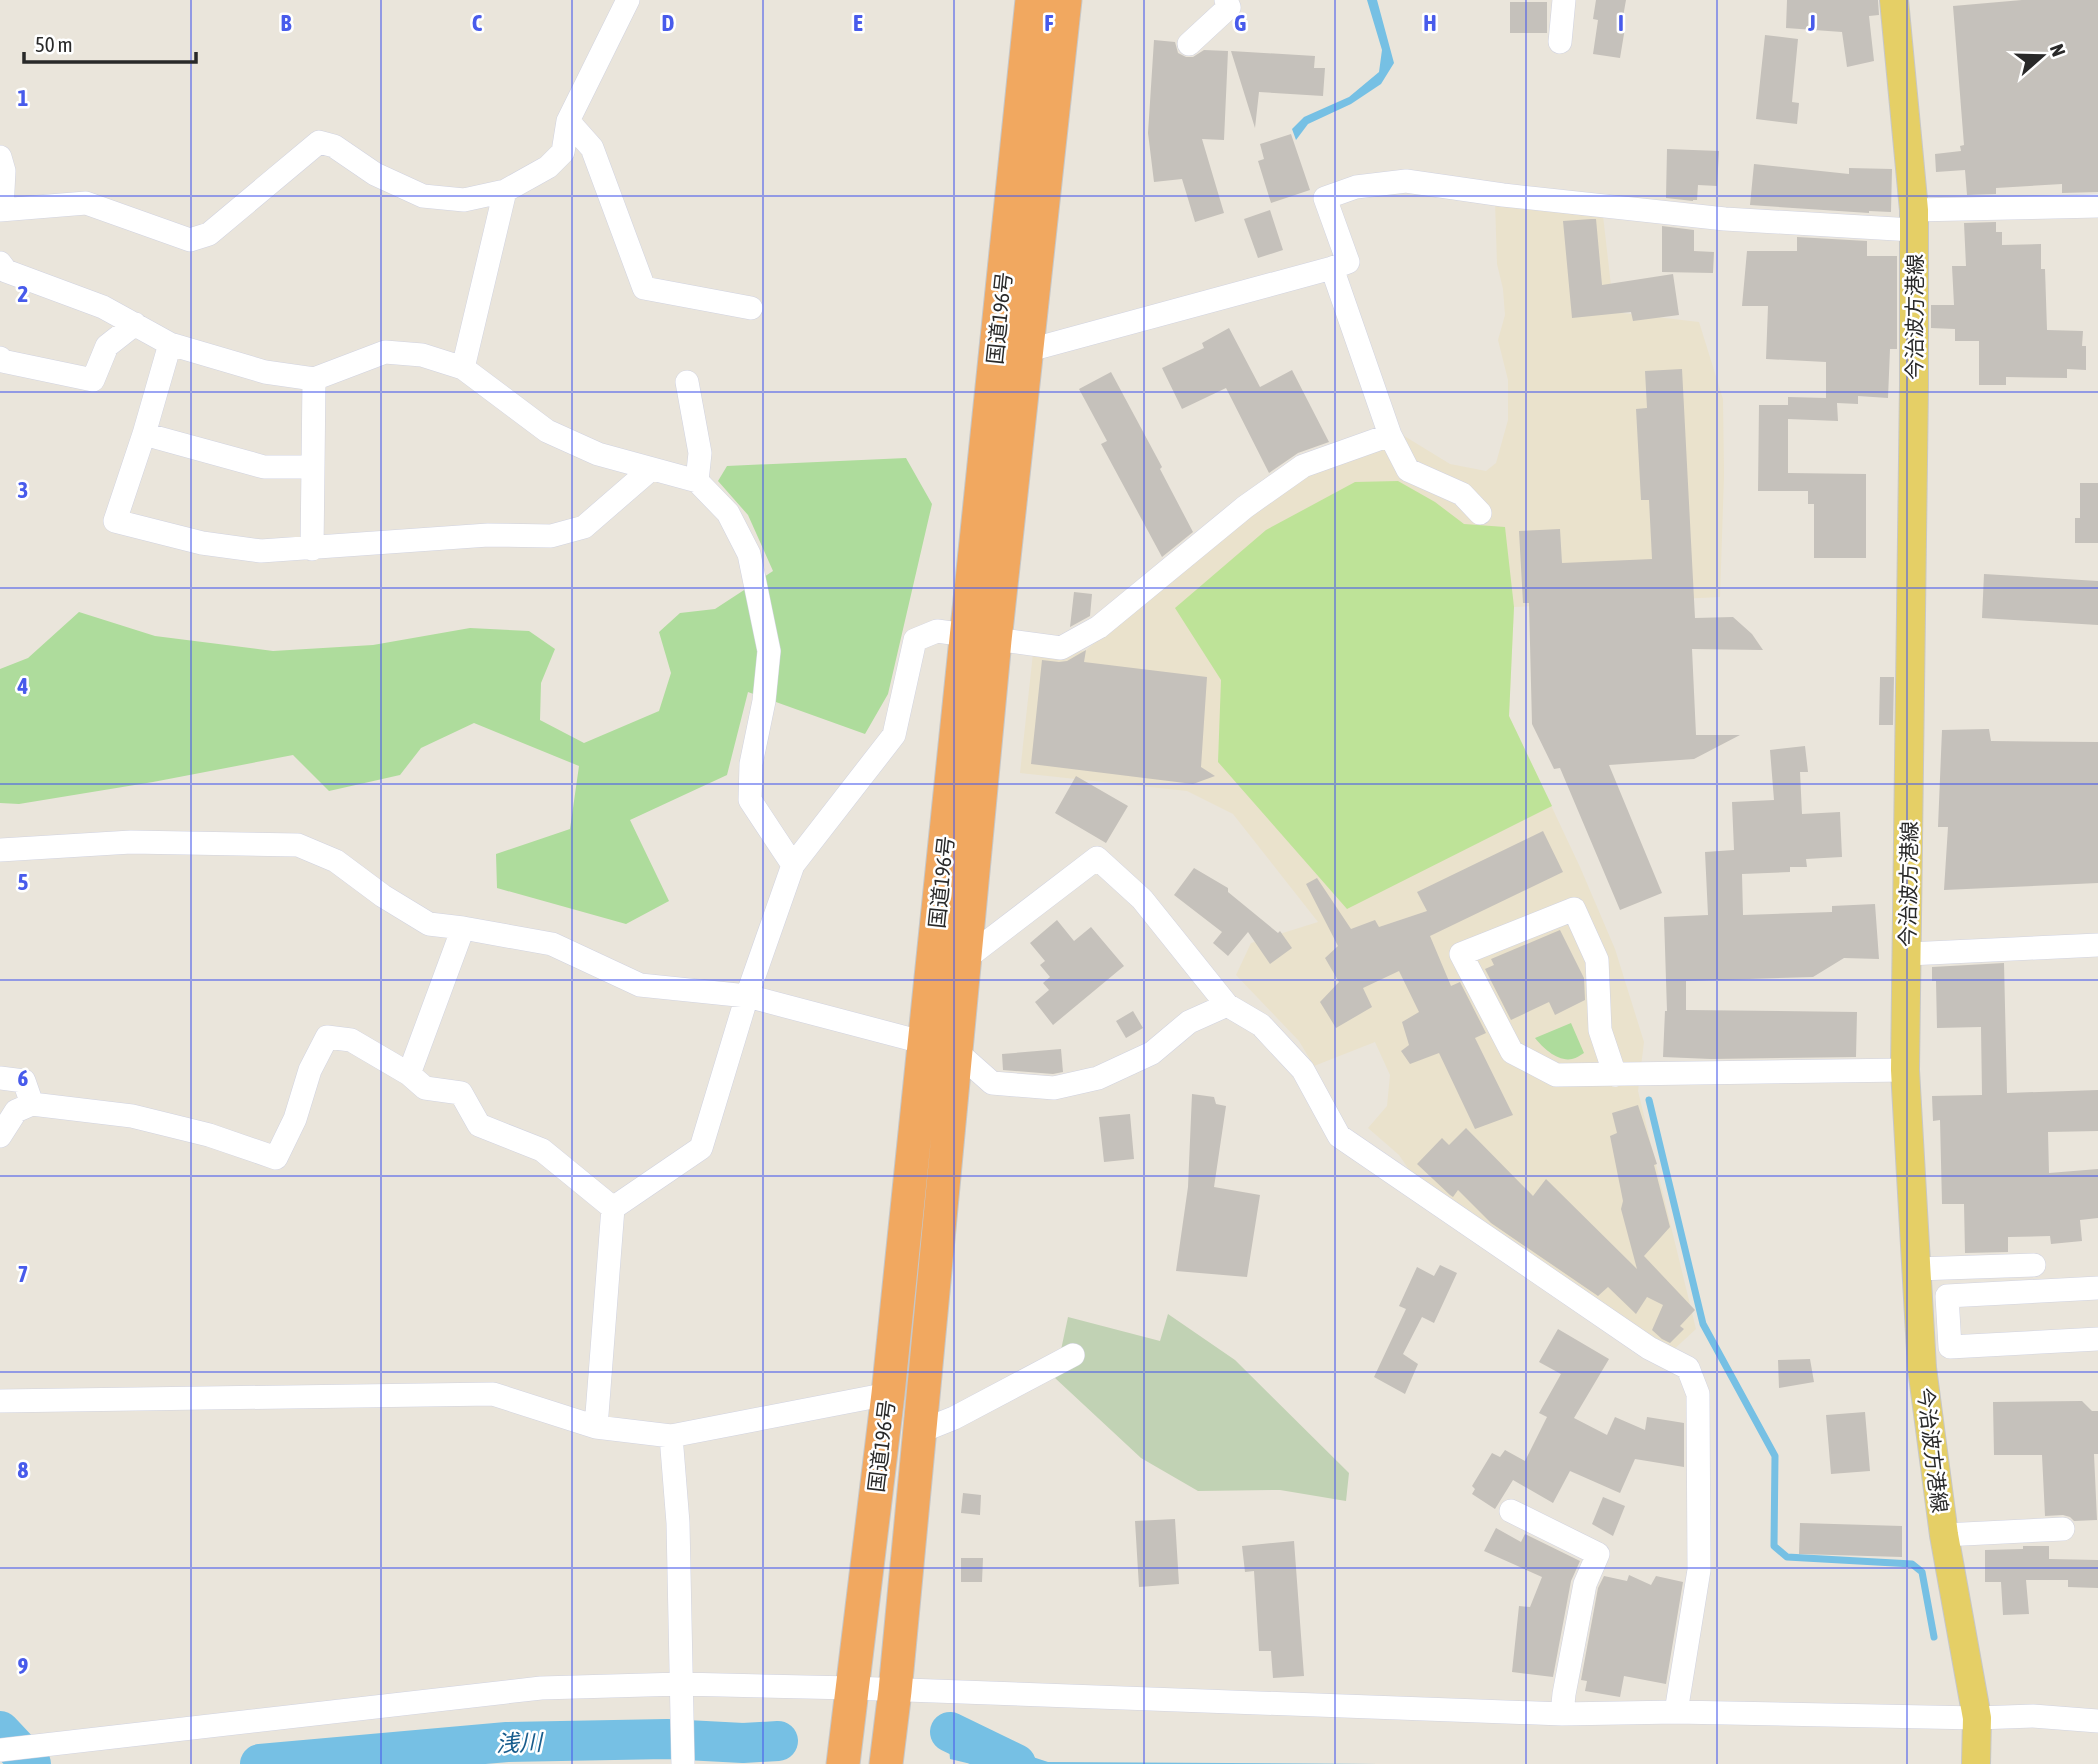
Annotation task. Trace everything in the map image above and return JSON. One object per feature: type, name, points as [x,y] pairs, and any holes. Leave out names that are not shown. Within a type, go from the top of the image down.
[{"type":"highway","name":"国道196号","points":[[886,1764],[965,959],[980,638],[1032,0]]},
{"type":"highway","name":"国道196号","points":[[843,1764],[888,1394],[925,1042],[980,638],[1026,351],[1065,0]]},
{"type":"main road","name":"今治波方港線","points":[[1895,0],[1914,220],[1905,1070],[1921,1349],[1944,1535],[1977,1718],[1976,1764]]},
{"type":"street","points":[[0,157],[4,171],[1,210],[86,203],[190,240],[209,234],[318,142],[334,146],[375,174],[423,196],[464,200],[505,191],[548,167],[563,152],[568,121],[628,0]]},
{"type":"street","points":[[1189,44],[1229,7],[1226,0]]},
{"type":"street","points":[[1560,42],[1564,0]]},
{"type":"street","points":[[568,121],[592,148],[644,288],[751,308]]},
{"type":"street","points":[[1026,351],[1348,262],[1325,198],[1356,187],[1406,181],[1503,195],[1725,219],[1914,220],[2098,206]]},
{"type":"street","points":[[463,368],[505,191]]},
{"type":"street","points":[[0,262],[6,271],[103,307],[170,344],[265,372],[314,379],[385,352],[422,355],[463,368],[547,430],[598,454],[697,481],[728,513],[749,554],[769,651],[764,701],[751,764],[750,800],[793,865]]},
{"type":"street","points":[[1332,268],[1390,435],[1408,470],[1462,494],[1480,513]]},
{"type":"street","points":[[0,358],[2,361],[93,380],[107,346],[135,324]]},
{"type":"street","points":[[170,344],[115,522],[214,544],[261,551],[488,535],[551,536],[584,527],[651,469]]},
{"type":"street","points":[[312,548],[314,379]]},
{"type":"street","points":[[687,382],[700,453],[697,481]]},
{"type":"street","points":[[144,435],[264,467],[313,467]]},
{"type":"street","points":[[613,1208],[701,1147],[747,996],[793,865],[894,734],[915,640],[937,631],[1060,648],[1099,626],[1245,507],[1303,466],[1390,435]]},
{"type":"street","points":[[0,850],[131,842],[298,845],[336,861],[383,896],[429,924],[552,944],[640,985],[747,996],[925,1042],[956,1051],[992,1083],[1054,1088],[1098,1078],[1152,1052],[1189,1022],[1227,1005]]},
{"type":"street","points":[[965,959],[1097,859],[1142,899],[1227,1005],[1261,1025],[1303,1070],[1339,1136],[1649,1348],[1688,1368],[1698,1394],[1699,1570],[1676,1712]]},
{"type":"street","points":[[1615,1075],[1600,1030],[1597,960],[1574,909],[1461,954],[1512,1052],[1556,1075],[1615,1075],[1905,1070]]},
{"type":"street","points":[[409,1074],[463,928]]},
{"type":"street","points":[[1908,954],[2098,945]]},
{"type":"street","points":[[0,1136],[16,1111],[32,1104],[132,1116],[209,1135],[276,1158],[295,1119],[310,1070],[327,1037],[351,1040],[409,1074],[425,1087],[461,1093],[479,1125],[542,1150],[613,1208]]},
{"type":"street","points":[[0,1078],[24,1081],[32,1104]]},
{"type":"street","points":[[596,1427],[613,1208]]},
{"type":"street","points":[[1917,1269],[2034,1265]]},
{"type":"street","points":[[1950,1347],[1947,1296],[2098,1289]]},
{"type":"street","points":[[1921,1349],[2098,1339]]},
{"type":"street","points":[[919,1432],[954,1418],[1073,1355]]},
{"type":"street","points":[[0,1401],[493,1394],[596,1427],[671,1436],[888,1394]]},
{"type":"street","points":[[671,1436],[678,1523],[683,1764]]},
{"type":"street","points":[[1511,1511],[1598,1554],[1585,1584],[1562,1714]]},
{"type":"street","points":[[1944,1535],[2063,1529]]},
{"type":"street","points":[[0,1750],[541,1688],[681,1684],[1562,1714],[1676,1712],[1977,1718],[2032,1716],[2098,1721]]},
{"type":"shaded area","points":[[1601,198],[1614,312],[1699,322],[1723,399],[1724,476],[1720,597],[1514,607],[1509,716],[1615,949],[1644,1042],[1638,1091],[1696,1329],[1670,1353],[1412,1174],[1399,1155],[1368,1128],[1387,1106],[1390,1075],[1375,1042],[1314,1066],[1299,1041],[1236,975],[1251,943],[1318,922],[1233,814],[1187,791],[1020,773],[1033,653],[1085,651],[1309,468],[1401,434],[1450,464],[1486,471],[1496,463],[1508,420],[1508,380],[1498,340],[1505,315],[1497,264],[1495,201]]},
{"type":"green space","points":[[906,458],[932,504],[888,694],[865,734],[748,692],[727,775],[630,820],[669,901],[626,924],[497,888],[496,854],[570,829],[579,766],[474,723],[421,748],[400,775],[329,791],[293,755],[19,804],[0,803],[0,669],[28,658],[79,612],[155,636],[273,651],[373,645],[470,628],[529,631],[555,649],[541,683],[540,720],[584,743],[659,711],[671,673],[659,632],[680,613],[715,609],[773,571],[748,515],[718,481],[727,466]]},
{"type":"green space","points":[[1398,481],[1435,502],[1464,524],[1505,527],[1514,607],[1509,716],[1552,806],[1347,909],[1218,762],[1221,680],[1175,608],[1266,530],[1355,482]]},
{"type":"green space","points":[[1571,1023],[1584,1053],[1575,1058],[1556,1056],[1535,1038]]},
{"type":"green space","points":[[1168,1314],[1235,1360],[1349,1473],[1346,1501],[1280,1490],[1198,1491],[1141,1458],[1055,1378],[1068,1317],[1160,1341]]},
{"type":"water","points":[[1367,0],[1377,0],[1394,63],[1381,84],[1351,104],[1308,124],[1296,140],[1292,129],[1304,117],[1349,97],[1379,72],[1382,50]]},
{"type":"water","points":[[991,1741],[1048,1762],[1379,1764],[971,1764],[950,1759],[949,1747]]},
{"type":"building","points":[[1596,0],[1626,0],[1620,58],[1593,54],[1598,20],[1593,19]]},
{"type":"building","points":[[1787,0],[1878,0],[1879,15],[1869,16],[1874,61],[1847,67],[1842,32],[1786,28]]},
{"type":"building","points":[[2022,0],[2098,0],[2098,192],[2062,193],[2062,184],[1996,188],[1996,194],[1967,195],[1965,170],[1936,172],[1935,154],[1961,151],[1960,146],[1964,145],[1953,6]]},
{"type":"building","points":[[1510,2],[1547,2],[1547,33],[1510,33]]},
{"type":"building","points":[[1765,35],[1798,39],[1792,102],[1799,103],[1797,124],[1756,119]]},
{"type":"building","points":[[1154,40],[1175,42],[1178,53],[1186,57],[1193,57],[1204,50],[1228,51],[1224,140],[1202,139],[1224,213],[1195,222],[1182,179],[1154,182],[1148,133]]},
{"type":"building","points":[[1231,51],[1315,56],[1314,68],[1325,68],[1323,96],[1259,92],[1255,128]]},
{"type":"building","points":[[1291,134],[1310,190],[1271,203],[1258,161],[1264,159],[1260,144]]},
{"type":"building","points":[[1667,149],[1719,151],[1717,186],[1698,185],[1697,200],[1693,201],[1666,198]]},
{"type":"building","points":[[1754,164],[1849,174],[1849,168],[1892,169],[1891,212],[1750,205]]},
{"type":"building","points":[[1270,210],[1283,250],[1258,258],[1244,219]]},
{"type":"building","points":[[1596,219],[1602,285],[1673,274],[1679,315],[1633,321],[1631,312],[1572,318],[1563,221]]},
{"type":"building","points":[[1996,222],[1996,232],[2002,232],[2002,245],[2041,244],[2041,269],[2045,269],[2047,330],[2083,331],[2082,346],[2086,346],[2086,370],[2067,369],[2067,378],[2006,377],[2006,385],[1979,385],[1979,341],[1955,341],[1955,329],[1931,328],[1931,305],[1954,305],[1952,266],[1966,266],[1964,223]]},
{"type":"building","points":[[1662,226],[1694,230],[1694,251],[1714,252],[1713,273],[1662,272]]},
{"type":"building","points":[[1797,237],[1867,241],[1867,256],[1897,256],[1897,349],[1890,349],[1888,398],[1858,396],[1858,404],[1837,403],[1838,421],[1788,419],[1788,473],[1866,474],[1866,558],[1814,558],[1814,504],[1808,504],[1808,491],[1758,491],[1759,405],[1788,405],[1788,397],[1826,398],[1826,362],[1766,359],[1768,306],[1742,306],[1747,251],[1797,251]]},
{"type":"building","points":[[1229,328],[1260,387],[1292,370],[1329,442],[1298,453],[1269,473],[1226,388],[1182,409],[1162,368],[1204,348],[1202,343]]},
{"type":"building","points":[[1682,369],[1695,618],[1733,617],[1752,634],[1763,650],[1692,649],[1696,735],[1740,735],[1694,759],[1609,765],[1662,893],[1620,910],[1560,768],[1554,769],[1532,724],[1529,603],[1523,603],[1519,531],[1560,529],[1562,563],[1652,559],[1649,500],[1641,500],[1636,409],[1647,408],[1645,371]]},
{"type":"building","points":[[1111,372],[1193,532],[1162,557],[1101,444],[1107,441],[1079,389]]},
{"type":"building","points":[[2080,483],[2098,483],[2098,543],[2075,543],[2075,518],[2080,518]]},
{"type":"building","points":[[1984,574],[2098,581],[2098,625],[1982,618]]},
{"type":"building","points":[[1074,592],[1092,594],[1090,616],[1070,627]]},
{"type":"building","points":[[1086,650],[1084,662],[1207,677],[1201,767],[1215,776],[1193,784],[1031,764],[1042,660],[1067,661]]},
{"type":"building","points":[[1880,677],[1894,677],[1893,725],[1879,725]]},
{"type":"building","points":[[1989,729],[1991,741],[2098,742],[2098,883],[1944,890],[1948,827],[1938,827],[1942,730]]},
{"type":"building","points":[[1805,746],[1808,772],[1800,772],[1802,814],[1840,812],[1842,857],[1806,859],[1807,867],[1790,867],[1790,872],[1742,874],[1743,915],[1832,912],[1832,906],[1875,904],[1879,959],[1844,958],[1813,977],[1686,981],[1686,1010],[1857,1012],[1856,1057],[1663,1057],[1667,1011],[1664,917],[1708,915],[1705,852],[1734,850],[1732,802],[1774,800],[1770,750]]},
{"type":"building","points":[[1076,776],[1128,806],[1106,843],[1055,813]]},
{"type":"building","points":[[1543,831],[1563,872],[1430,936],[1451,986],[1460,982],[1486,1033],[1475,1038],[1513,1115],[1475,1129],[1439,1053],[1410,1064],[1401,1051],[1409,1045],[1402,1022],[1419,1012],[1399,971],[1363,988],[1372,1007],[1336,1028],[1320,1002],[1339,982],[1325,958],[1338,946],[1306,884],[1317,878],[1351,929],[1375,920],[1379,927],[1427,911],[1417,892]]},
{"type":"building","points":[[1194,868],[1228,888],[1228,892],[1278,933],[1280,931],[1292,948],[1270,964],[1248,932],[1228,956],[1213,943],[1222,932],[1174,895]]},
{"type":"building","points":[[1057,920],[1074,941],[1091,927],[1124,966],[1053,1025],[1035,1002],[1049,990],[1043,983],[1050,977],[1040,965],[1045,961],[1030,943]]},
{"type":"building","points":[[1560,930],[1584,978],[1585,1000],[1555,1015],[1549,1002],[1511,1020],[1485,969],[1494,965],[1491,959]]},
{"type":"building","points":[[2004,963],[2007,1093],[2098,1090],[2098,1131],[2048,1132],[2049,1173],[2098,1169],[2098,1218],[2080,1220],[2082,1241],[2051,1244],[2050,1236],[2008,1237],[2008,1252],[1965,1253],[1964,1204],[1942,1204],[1940,1120],[1933,1121],[1932,1096],[1982,1095],[1981,1027],[1937,1028],[1936,981],[1932,981],[1932,967]]},
{"type":"building","points":[[1133,1011],[1143,1028],[1126,1038],[1116,1021]]},
{"type":"building","points":[[1061,1049],[1063,1072],[1053,1074],[1003,1070],[1002,1054]]},
{"type":"building","points":[[1192,1094],[1214,1097],[1216,1104],[1226,1106],[1214,1187],[1260,1195],[1247,1277],[1176,1271],[1188,1187]]},
{"type":"building","points":[[1638,1105],[1657,1164],[1654,1165],[1670,1227],[1644,1256],[1695,1310],[1680,1326],[1684,1329],[1670,1343],[1652,1330],[1663,1305],[1647,1297],[1636,1314],[1608,1287],[1598,1296],[1491,1223],[1458,1190],[1453,1197],[1450,1195],[1417,1164],[1442,1138],[1449,1145],[1466,1128],[1533,1196],[1546,1179],[1637,1269],[1621,1209],[1623,1201],[1610,1136],[1617,1133],[1612,1113]]},
{"type":"building","points":[[1130,1114],[1134,1159],[1104,1162],[1099,1117]]},
{"type":"building","points":[[1440,1265],[1457,1273],[1434,1323],[1422,1317],[1403,1354],[1418,1364],[1405,1394],[1374,1377],[1406,1309],[1399,1306],[1417,1267],[1434,1276]]},
{"type":"building","points":[[1558,1329],[1609,1359],[1574,1418],[1607,1435],[1615,1417],[1645,1430],[1647,1417],[1684,1423],[1684,1467],[1635,1459],[1620,1493],[1570,1471],[1553,1503],[1513,1480],[1495,1509],[1472,1494],[1475,1489],[1472,1486],[1492,1453],[1500,1457],[1505,1450],[1525,1461],[1547,1417],[1539,1413],[1561,1374],[1539,1362]]},
{"type":"building","points":[[1810,1359],[1814,1382],[1779,1388],[1778,1360]]},
{"type":"building","points":[[2082,1401],[2092,1411],[2098,1411],[2098,1454],[2094,1454],[2097,1520],[2074,1521],[2063,1515],[2045,1516],[2042,1455],[1994,1455],[1993,1402]]},
{"type":"building","points":[[1865,1412],[1870,1471],[1831,1474],[1826,1415]]},
{"type":"building","points":[[963,1493],[981,1495],[980,1515],[961,1513]]},
{"type":"building","points":[[1603,1497],[1625,1506],[1613,1536],[1592,1524]]},
{"type":"building","points":[[1175,1519],[1179,1584],[1139,1587],[1135,1521]]},
{"type":"building","points":[[1800,1523],[1902,1526],[1902,1557],[1799,1554]]},
{"type":"building","points":[[1496,1528],[1521,1542],[1525,1534],[1580,1561],[1571,1581],[1553,1677],[1512,1672],[1519,1606],[1530,1607],[1542,1577],[1484,1551]]},
{"type":"building","points":[[1294,1541],[1304,1676],[1273,1678],[1271,1651],[1259,1651],[1254,1571],[1245,1572],[1242,1546]]},
{"type":"building","points":[[2023,1546],[2049,1546],[2049,1559],[2098,1560],[2098,1588],[2068,1587],[2068,1580],[2026,1580],[2029,1614],[2003,1615],[2001,1582],[1985,1582],[1985,1550],[2023,1549]]},
{"type":"building","points":[[961,1558],[983,1558],[982,1582],[961,1582]]},
{"type":"building","points":[[1629,1575],[1651,1585],[1656,1576],[1683,1582],[1666,1684],[1624,1676],[1620,1697],[1585,1691],[1587,1681],[1581,1680],[1598,1588],[1604,1576],[1627,1581]]},
{"type":"waterway","points":[[1649,1100],[1703,1324],[1775,1456],[1774,1546],[1787,1557],[1912,1564],[1922,1572],[1934,1637]]},
{"type":"waterway","name":"浅川","points":[[0,1731],[31,1764]]},
{"type":"waterway","name":"浅川","points":[[950,1732],[1016,1764]]},
{"type":"waterway","name":"浅川","points":[[260,1764],[507,1742],[667,1739],[743,1743],[778,1741]]}]
